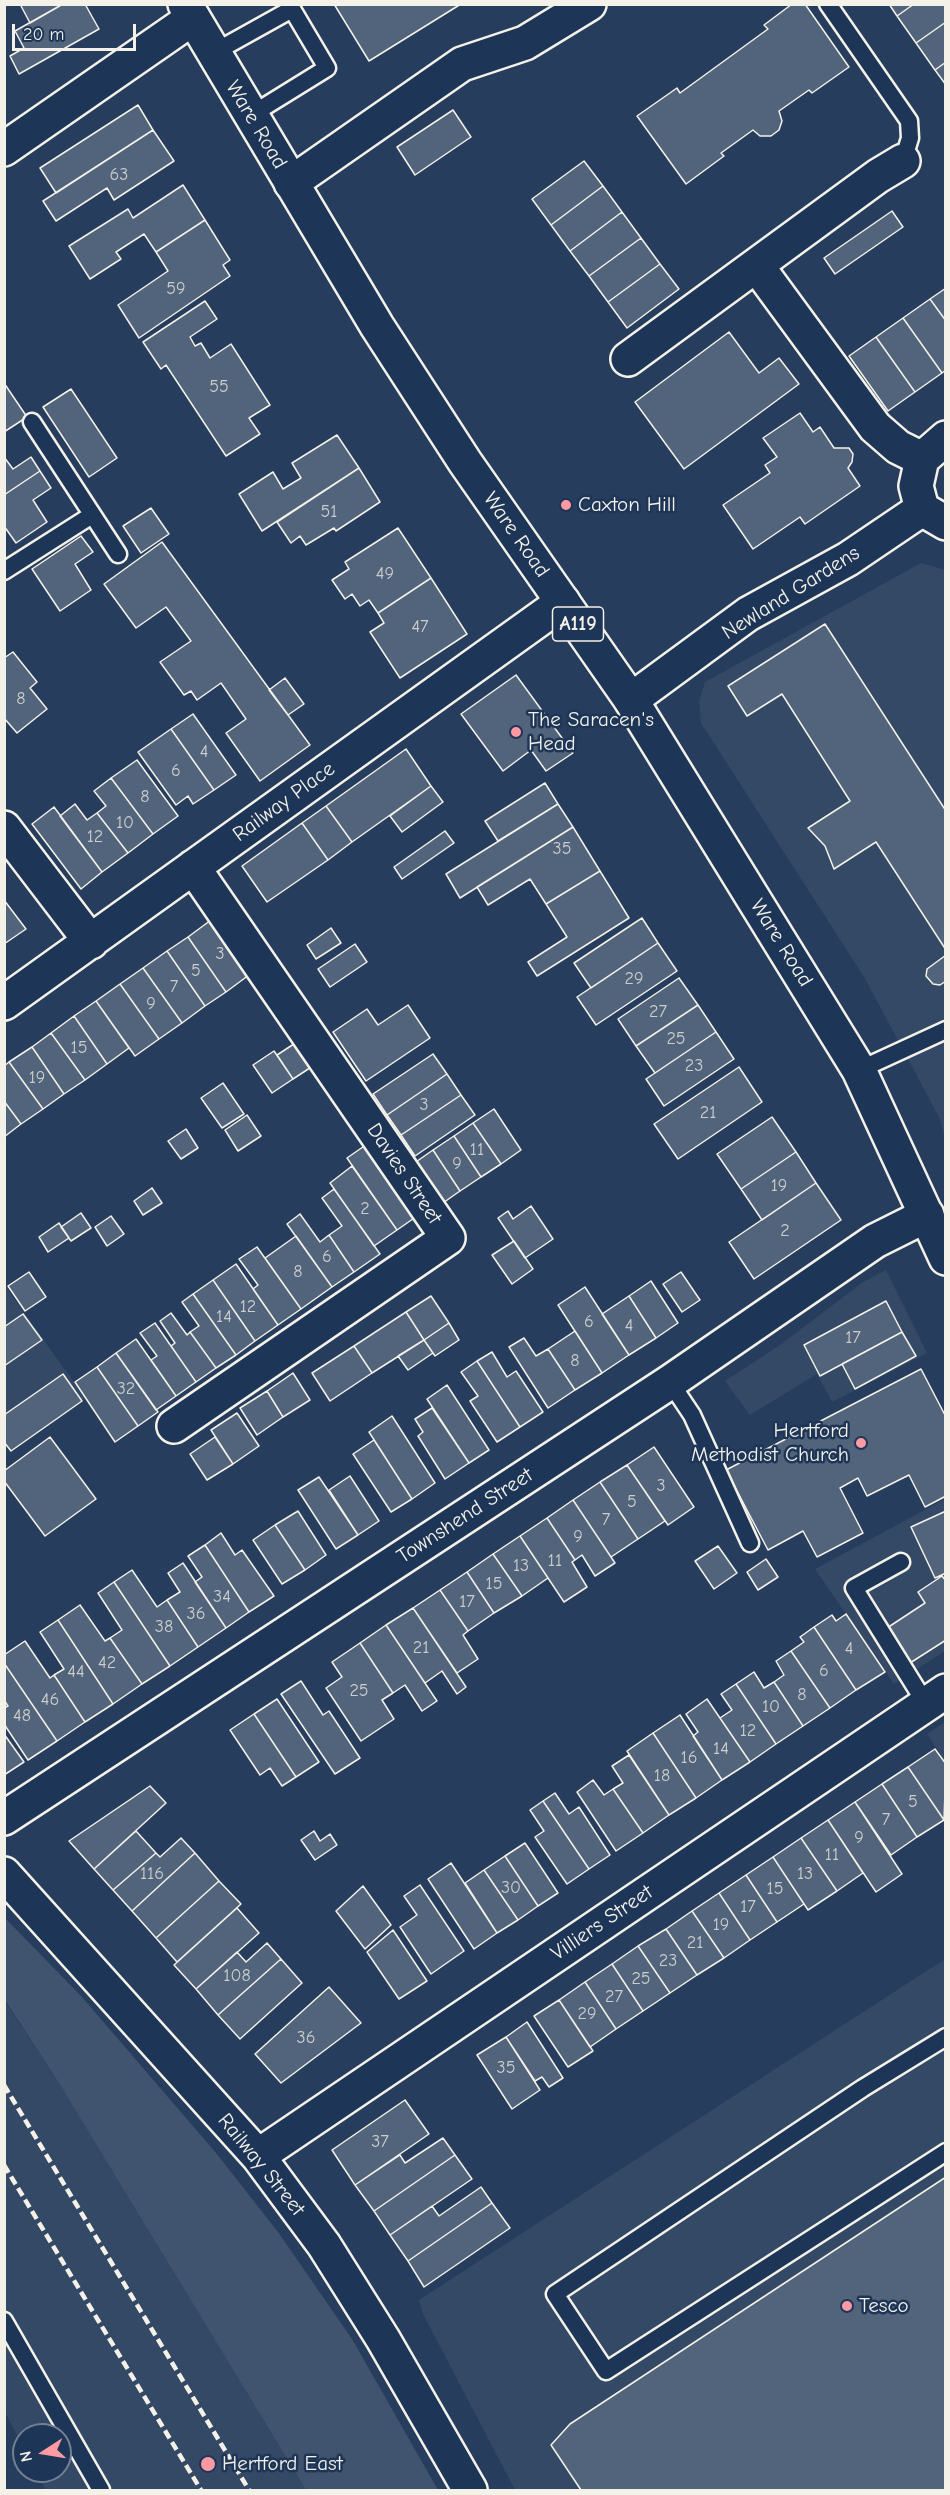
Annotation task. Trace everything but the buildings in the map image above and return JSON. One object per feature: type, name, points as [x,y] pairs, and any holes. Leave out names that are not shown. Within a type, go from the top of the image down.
[{"type":"street","points":[[291,183],[462,64],[525,43],[589,4]]},
{"type":"street","points":[[4,149],[189,11]]},
{"type":"street","name":"Ware Road","points":[[189,11],[291,183],[465,462],[631,699],[860,1070],[945,1258]]},
{"type":"street","points":[[628,359],[878,176],[903,161]]},
{"type":"street","points":[[757,266],[875,427],[898,447],[922,459],[945,438]]},
{"type":"street","name":"Newland Gardens","points":[[631,699],[748,614],[848,559],[934,516],[916,486],[922,459]]},
{"type":"street","name":"Railway Place","points":[[4,1003],[563,603]]},
{"type":"street","points":[[4,828],[91,942]]},
{"type":"street","name":"Davies Street","points":[[174,1426],[448,1238],[193,867]]},
{"type":"street","name":"Townshend Street","points":[[4,1818],[670,1382],[875,1241],[927,1215]]},
{"type":"street","name":"Villiers Street","points":[[258,2156],[936,1698]]},
{"type":"street","name":"Railway Street","points":[[4,1874],[258,2156],[324,2245],[383,2339],[470,2490]]},
{"type":"lane","points":[[828,4],[909,121],[910,138],[903,161]]},
{"type":"lane","points":[[213,53],[292,9],[327,69],[251,115]]},
{"type":"lane","points":[[32,422],[118,554]]},
{"type":"lane","points":[[4,571],[92,515]]},
{"type":"lane","points":[[860,1070],[945,1030]]},
{"type":"lane","points":[[670,1382],[692,1415],[750,1543]]},
{"type":"lane","points":[[901,1563],[854,1588],[936,1698]]},
{"type":"lane","points":[[945,2037],[863,2088],[555,2294],[606,2371],[945,2152]]},
{"type":"lane","points":[[4,2321],[101,2490]]},
{"type":"shaded area","points":[[921,563],[945,570],[945,1137],[939,1117],[864,977],[701,723],[699,701],[705,682]]},
{"type":"shaded area","points":[[886,1270],[927,1353],[832,1402],[817,1374],[750,1415],[725,1381],[780,1345],[863,1282]]},
{"type":"shaded area","points":[[4,1284],[85,1398],[11,1451],[4,1442]]},
{"type":"shaded area","points":[[945,1499],[945,1651],[894,1684],[815,1569]]},
{"type":"shaded area","points":[[945,1722],[945,1761],[927,1734]]},
{"type":"shaded area","points":[[5,1918],[82,1997],[216,2153],[278,2232],[352,2339],[438,2490],[306,2490],[57,2080],[5,2000]]},
{"type":"shaded area","points":[[945,1959],[945,2490],[515,2490],[423,2314],[419,2300]]},
{"type":"shaded area","points":[[4,2000],[57,2080],[306,2490],[46,2490],[42,2483],[72,2483],[72,2423],[12,2423],[12,2426],[5,2412]]},
{"type":"railway","points":[[4,2085],[249,2490]]},
{"type":"railway","points":[[4,2165],[201,2490]]},
{"type":"place","name":"Caxton Hill","points":[[566,505]]},
{"type":"place","name":"The Saracen's Head","points":[[516,732]]},
{"type":"place","name":"Hertford Methodist Church","points":[[861,1443]]},
{"type":"place","name":"Tesco","points":[[847,2306]]},
{"type":"place","name":"Hertford East","points":[[208,2464]]}]
